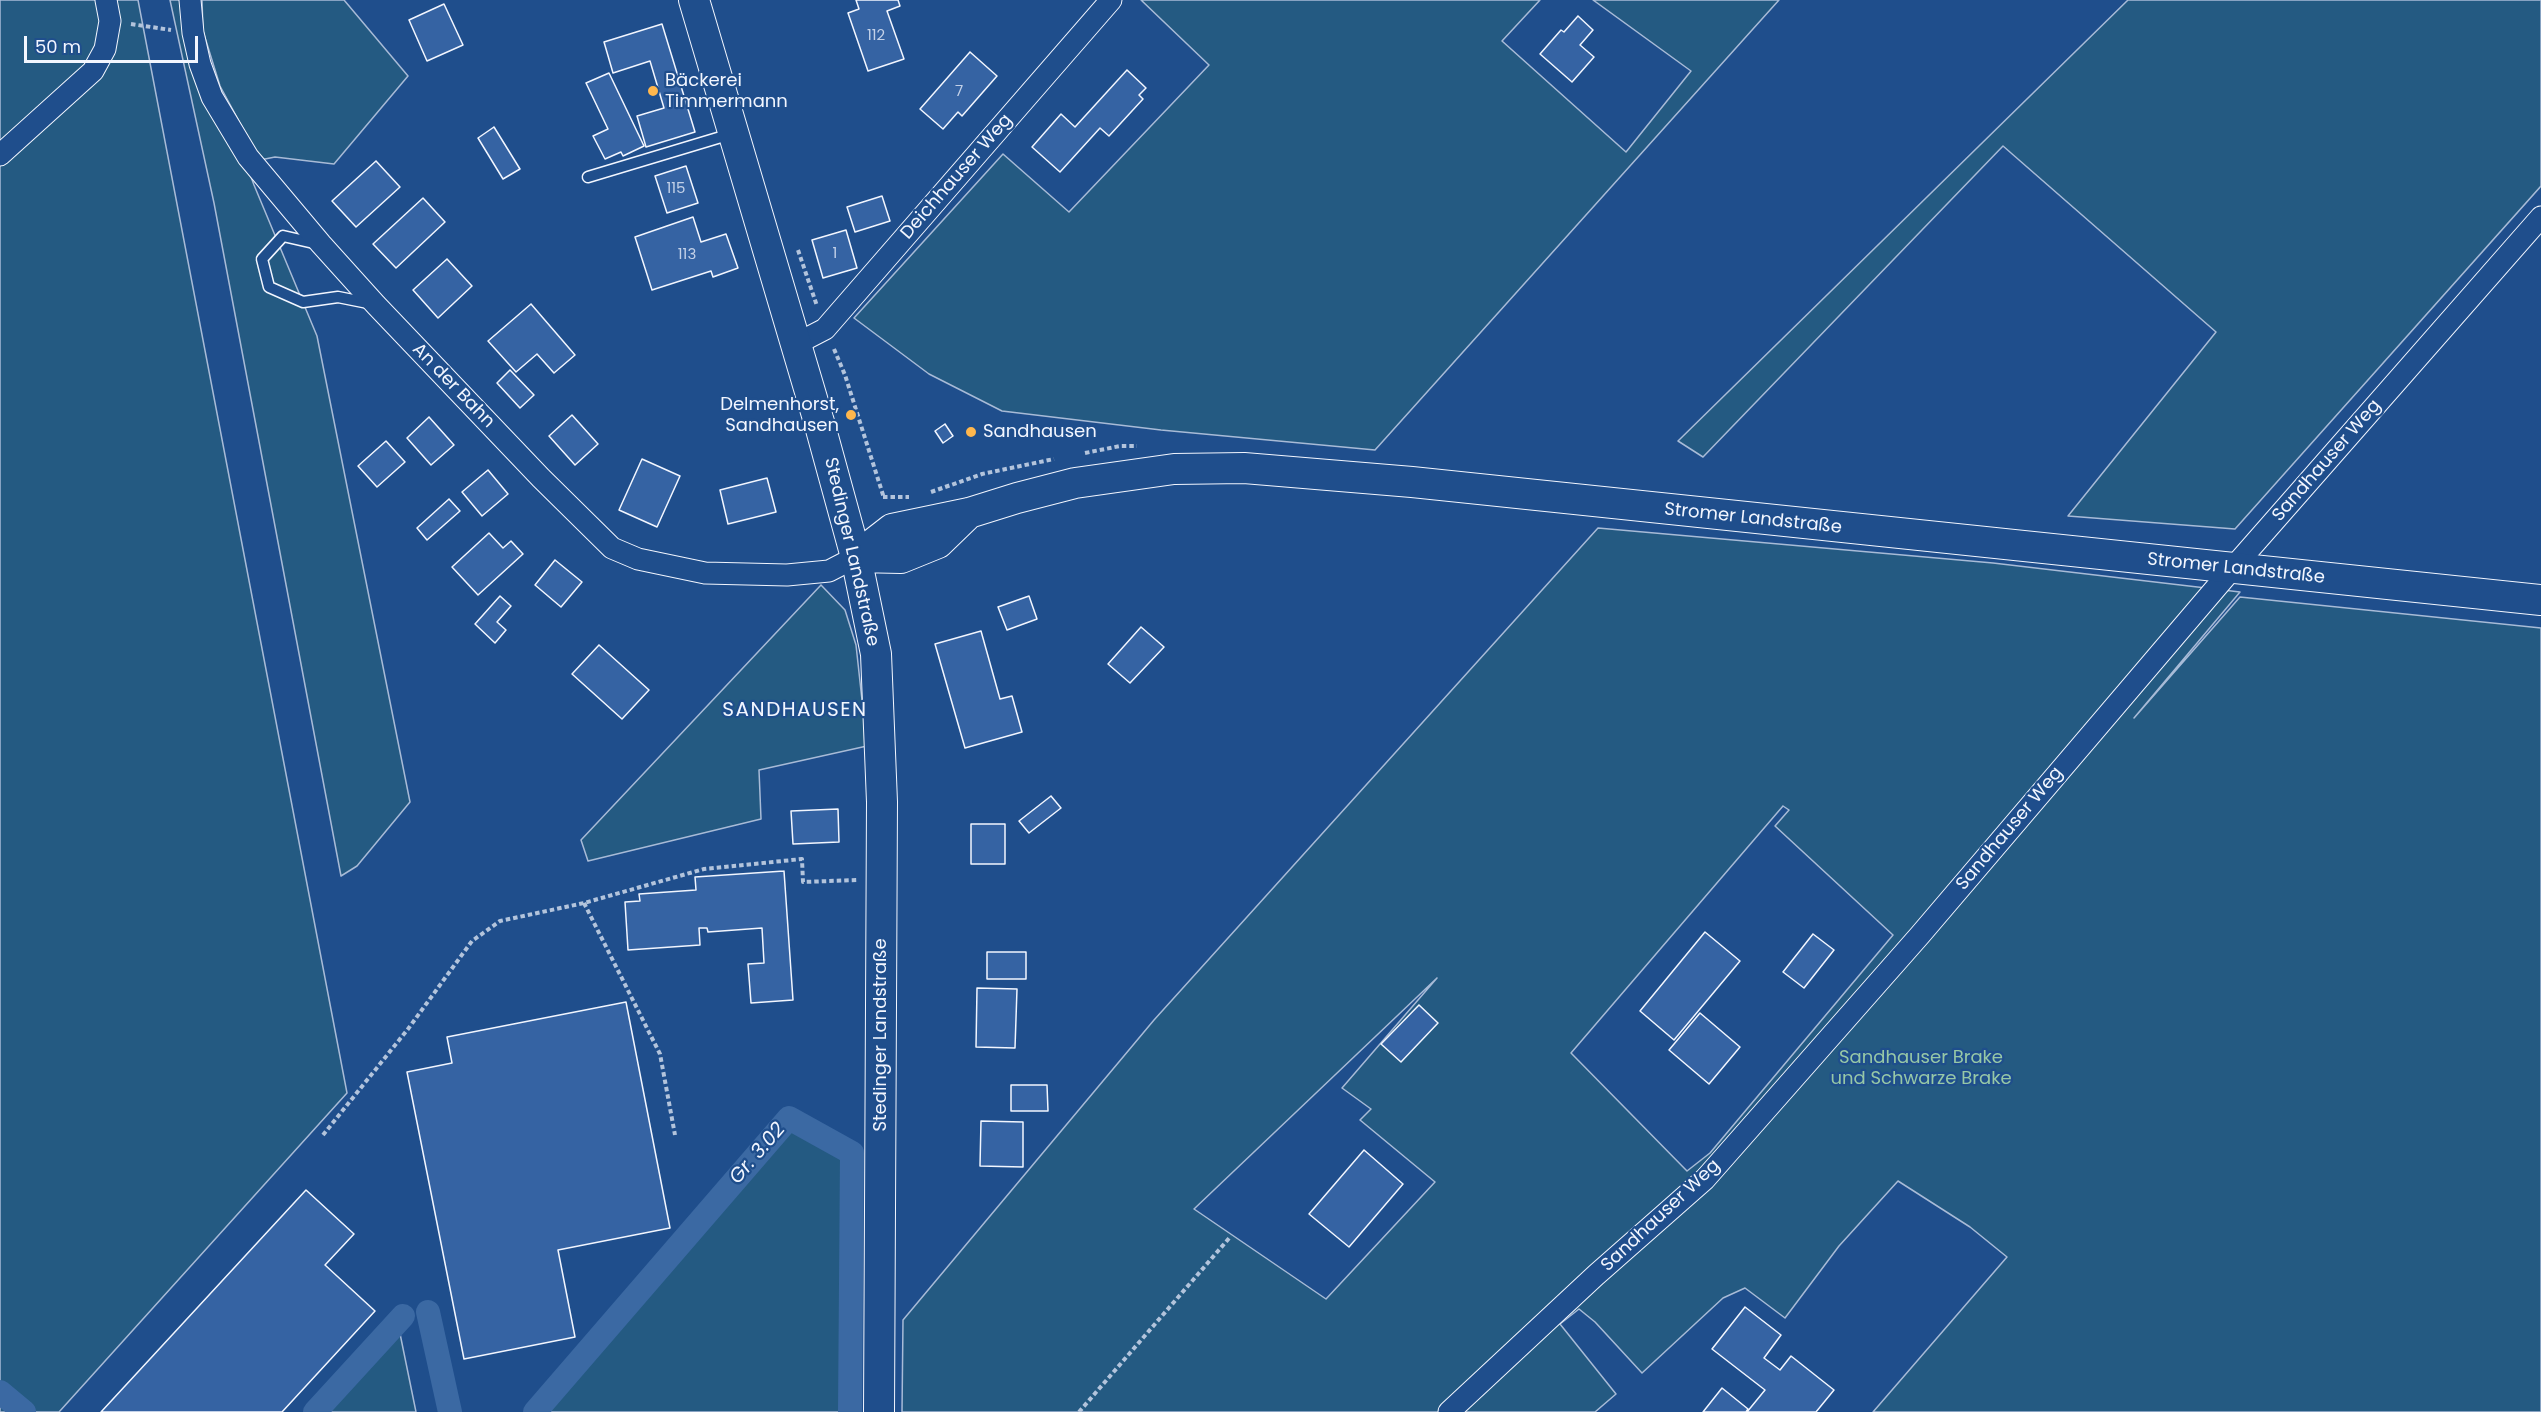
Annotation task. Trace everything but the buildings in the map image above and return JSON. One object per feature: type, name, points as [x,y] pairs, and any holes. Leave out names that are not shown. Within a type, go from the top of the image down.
[{"type":"main road","name":"Stedinger Landstraße","points":[[694,0],[796,344],[856,557],[876,654],[882,802],[879,1412]]},
{"type":"main road","name":"Stromer Landstraße","points":[[856,557],[892,529],[969,513],[1075,483],[1174,469],[1244,468],[1412,482],[2541,600]]},
{"type":"street","name":"An der Bahn","points":[[190,0],[193,33],[200,64],[212,96],[242,147],[321,244],[376,305],[541,478],[612,548],[638,559],[705,573],[787,575],[829,571],[856,557]]},
{"type":"street","name":"Deichhauser Weg","points":[[796,344],[825,329],[1111,0]]},
{"type":"street","points":[[0,155],[93,71],[105,49],[108,10]]},
{"type":"street","name":"Sandhauser Weg","points":[[1449,1412],[1596,1275],[1706,1179],[1912,943],[2232,569],[2541,217]]},
{"type":"lane","points":[[588,177],[733,133]]},
{"type":"lane","points":[[321,244],[283,236],[262,259],[269,287],[303,302],[339,297],[376,305]]},
{"type":"path","points":[[108,10],[193,33]]},
{"type":"path","points":[[794,239],[825,329],[845,375],[883,497],[918,497]]},
{"type":"path","points":[[927,493],[982,474],[1054,459]]},
{"type":"path","points":[[323,1135],[408,1029],[472,941],[500,921],[584,903],[704,869],[802,859],[803,882],[882,880]]},
{"type":"path","points":[[584,903],[660,1054],[675,1135]]},
{"type":"path","points":[[1079,1412],[1231,1236]]},
{"type":"green space","points":[[0,0],[138,0],[347,1093],[59,1412],[0,1412]]},
{"type":"green space","points":[[170,0],[185,0],[254,185],[317,336],[410,802],[357,866],[341,876],[214,203]]},
{"type":"green space","points":[[202,0],[344,0],[408,76],[334,164],[275,157],[260,160],[220,86],[203,31]]},
{"type":"green space","points":[[1141,0],[1540,0],[1502,41],[1626,152],[1691,71],[1593,0],[1779,0],[1375,450],[1161,430],[1002,411],[929,374],[854,318],[1003,154],[1069,212],[1209,65]]},
{"type":"green space","points":[[2128,0],[2541,0],[2541,186],[2235,529],[2068,516],[2216,332],[2003,146],[1703,457],[1678,441]]},
{"type":"green space","name":"Sandhauser Brake und Schwarze Brake","points":[[1598,528],[1993,563],[2240,592],[2134,718],[2240,597],[2541,628],[2541,1412],[1873,1412],[2007,1257],[1970,1227],[1898,1181],[1839,1246],[1785,1318],[1745,1288],[1723,1298],[1642,1373],[1595,1322],[1579,1309],[1560,1324],[1616,1394],[1595,1412],[902,1412],[903,1320],[1154,1020]],"holes":[[[1783,806],[1789,810],[1775,826],[1893,935],[1710,1153],[1687,1171],[1571,1053]],[[1437,978],[1342,1088],[1371,1109],[1360,1120],[1435,1182],[1326,1299],[1194,1209]]]},
{"type":"green space","points":[[821,585],[845,610],[856,645],[867,746],[759,770],[761,819],[588,861],[581,840]]},
{"type":"green space","points":[[789,1128],[856,1165],[856,1412],[545,1412]]},
{"type":"green space","points":[[396,1314],[416,1412],[305,1412]]},
{"type":"waterway","name":"Gr. 3.02","points":[[535,1412],[789,1118],[852,1153],[850,1412]]},
{"type":"waterway","name":"Gr. 3.02","points":[[428,1312],[450,1412]]},
{"type":"waterway","name":"Gr. 3.02","points":[[315,1412],[403,1316]]},
{"type":"waterway","name":"Gr. 3.02","points":[[0,1392],[24,1412]]},
{"type":"place","name":"Bäckerei Timmermann","points":[[653,91]]},
{"type":"place","name":"Delmenhorst, Sandhausen","points":[[851,415]]},
{"type":"place","name":"Sandhausen","points":[[971,432]]},
{"type":"district","name":"SANDHAUSEN","points":[[795,711]]}]
